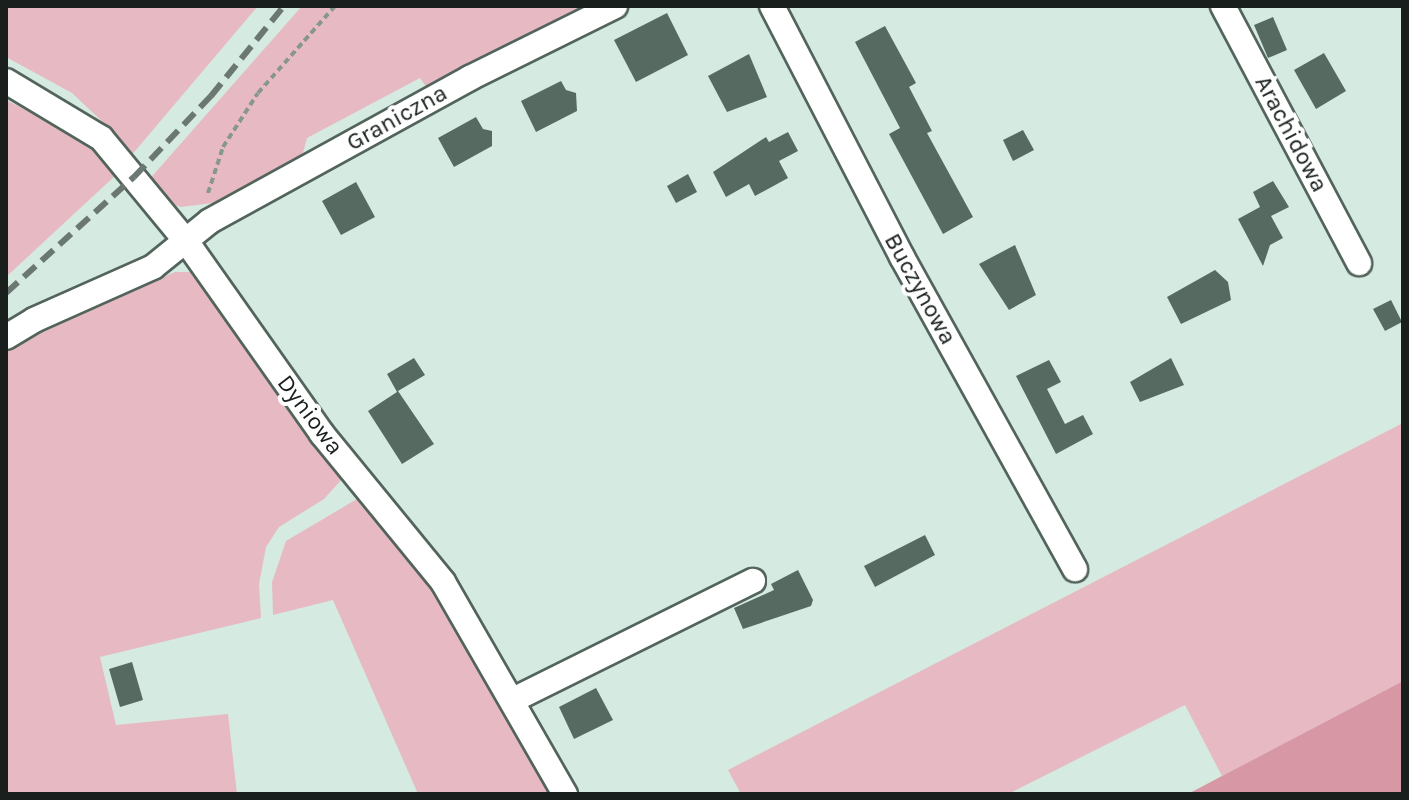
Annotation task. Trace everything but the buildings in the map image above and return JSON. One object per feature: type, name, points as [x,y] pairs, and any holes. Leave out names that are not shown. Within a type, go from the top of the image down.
[{"type":"street","name":"Graniczna","points":[[6,337],[34,320],[153,267],[210,221],[470,78],[615,6]]},
{"type":"street","name":"Buczynowa","points":[[772,6],[902,257],[1075,569]]},
{"type":"street","name":"Arachidowa","points":[[1223,6],[1359,263]]},
{"type":"street","name":"Dyniowa","points":[[6,81],[74,117],[101,138],[186,241],[322,434],[443,582],[565,794]]},
{"type":"street","points":[[513,700],[753,581]]},
{"type":"path","points":[[210,221],[208,191],[223,147],[258,93],[335,6]]},
{"type":"shaded area","points":[[6,6],[258,6],[130,157],[108,127],[72,93],[6,57]]},
{"type":"shaded area","points":[[302,6],[592,6],[427,88],[420,78],[307,138],[302,156],[221,202],[181,207],[158,199],[147,182]]},
{"type":"shaded area","points":[[6,100],[65,129],[94,148],[117,174],[6,277]]},
{"type":"shaded area","points":[[175,272],[191,272],[308,439],[343,478],[324,499],[279,527],[266,547],[259,584],[261,618],[100,657],[116,725],[228,714],[237,794],[6,794],[6,344]]},
{"type":"shaded area","points":[[1403,423],[1403,681],[1222,776],[1185,705],[1008,794],[741,794],[728,770]]},
{"type":"shaded area","points":[[357,499],[365,500],[431,582],[554,794],[418,794],[333,600],[273,615],[272,582],[286,541]]},
{"type":"shaded area","points":[[1403,681],[1403,794],[1188,794],[1222,776]]},
{"type":"railway","points":[[6,293],[134,177],[211,96],[284,6]]}]
